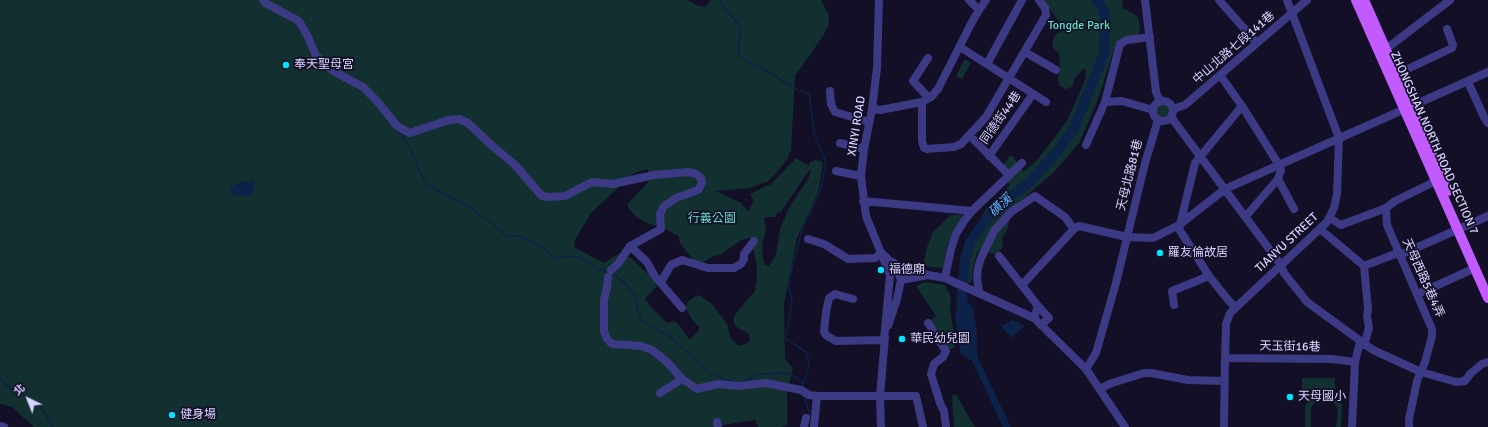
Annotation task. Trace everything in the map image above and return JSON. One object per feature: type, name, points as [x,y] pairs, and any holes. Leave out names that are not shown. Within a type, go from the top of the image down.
[{"type":"main road","name":"ZHONGSHAN NORTH ROAD SECTION 7","points":[[1356,0],[1408,108],[1461,228],[1475,268],[1488,298]]},
{"type":"main road","name":"ZHONGSHAN NORTH ROAD SECTION 7","points":[[1364,0],[1397,74],[1408,108],[1436,180],[1488,280]]},
{"type":"street","points":[[264,0],[265,3],[299,21],[316,56],[333,71],[363,87],[377,101],[397,126],[410,133],[449,120],[458,119],[468,123],[515,165],[542,196],[565,196],[592,182],[613,184],[654,175],[688,172],[696,174],[701,178],[702,183],[698,190],[676,198],[664,206],[660,214],[661,229],[630,246],[609,274],[604,300],[604,331],[607,339],[612,344],[641,346],[652,350],[666,361],[682,379],[697,389],[718,384],[739,386],[766,383],[801,390],[809,395],[817,396],[916,396],[922,427]]},
{"type":"street","name":"XINYI ROAD","points":[[879,0],[877,68],[861,176],[866,216],[874,239],[882,253]]},
{"type":"street","points":[[970,0],[979,10]]},
{"type":"street","points":[[872,109],[880,110],[925,100],[938,89],[979,10],[986,0]]},
{"type":"street","points":[[987,64],[1022,0]]},
{"type":"street","points":[[928,58],[914,81],[925,100],[922,141],[924,148],[958,146],[970,136],[986,118],[1046,15],[1045,8],[1039,0]]},
{"type":"street","points":[[1145,0],[1156,92],[1160,101]]},
{"type":"street","points":[[1220,0],[1257,43]]},
{"type":"street","name":"TIANYU STREET","points":[[1224,427],[1224,381],[1227,318],[1236,307],[1330,218],[1337,194],[1339,138],[1287,0]]},
{"type":"street","name":"中山北路七段141巷","points":[[1172,113],[1186,105],[1307,0]]},
{"type":"street","points":[[1386,49],[1450,0]]},
{"type":"street","points":[[1397,74],[1452,48],[1453,45],[1446,29]]},
{"type":"street","points":[[1086,145],[1105,102],[1120,44],[1127,40],[1150,37]]},
{"type":"street","points":[[960,47],[1046,102]]},
{"type":"street","points":[[1025,52],[1056,70]]},
{"type":"street","points":[[1022,285],[1074,229],[1079,226],[1127,237],[1153,238],[1179,225],[1225,189],[1488,72]]},
{"type":"street","points":[[1220,75],[1242,106],[1279,165],[1280,170],[1278,179],[1246,216]]},
{"type":"street","points":[[1468,82],[1488,123]]},
{"type":"street","points":[[830,91],[831,104],[835,112],[869,122]]},
{"type":"street","name":"同德街44巷","points":[[989,156],[1033,94]]},
{"type":"street","points":[[1160,101],[1156,105],[1154,116],[1158,120],[1164,121],[1172,113]]},
{"type":"street","points":[[1160,101],[1168,102],[1172,113],[1201,157],[1246,216],[1281,265],[1284,273],[1307,302],[1362,344],[1388,358],[1421,372],[1456,382],[1465,381],[1471,373],[1482,364],[1488,362]]},
{"type":"street","points":[[1105,102],[1122,102],[1154,110]]},
{"type":"street","points":[[1236,307],[1209,276],[1179,229],[1179,225],[1195,163],[1242,106]]},
{"type":"street","name":"天母北路81巷","points":[[1086,369],[1096,353],[1116,283],[1145,163],[1158,120]]},
{"type":"street","points":[[970,136],[1009,175]]},
{"type":"street","points":[[840,143],[864,149]]},
{"type":"street","points":[[945,278],[951,249],[956,234],[972,211],[1022,163]]},
{"type":"street","points":[[836,171],[861,176]]},
{"type":"street","points":[[1278,179],[1294,209]]},
{"type":"street","points":[[1330,218],[1341,225],[1386,208],[1395,201],[1436,180]]},
{"type":"street","points":[[976,292],[978,268],[981,258],[994,231],[1012,212],[1036,196],[1065,217],[1074,229]]},
{"type":"street","points":[[863,201],[972,211]]},
{"type":"street","name":"天母西路5巷4弄","points":[[1386,208],[1387,225],[1432,329],[1432,336],[1417,381],[1409,418],[1409,427]]},
{"type":"street","points":[[1364,266],[1395,254],[1400,255],[1488,216]]},
{"type":"street","points":[[1320,229],[1364,266],[1368,309],[1366,316],[1369,328],[1355,362],[1352,427]]},
{"type":"street","points":[[808,240],[824,244],[848,259],[875,258],[882,253]]},
{"type":"street","points":[[661,282],[671,266],[682,260],[708,268],[734,268],[741,264],[744,259],[744,254],[754,241]]},
{"type":"street","points":[[630,246],[647,262],[652,272],[682,308]]},
{"type":"street","points":[[882,253],[898,266],[928,275],[945,278],[1034,318],[1086,369],[1125,427]]},
{"type":"street","points":[[882,253],[896,268],[901,280],[884,340]]},
{"type":"street","points":[[881,427],[880,396],[890,275],[882,253]]},
{"type":"street","points":[[1000,256],[1049,318],[1041,325]]},
{"type":"street","points":[[1418,294],[1475,268]]},
{"type":"street","points":[[901,280],[928,275]]},
{"type":"street","points":[[1174,305],[1172,292],[1209,276]]},
{"type":"street","points":[[853,299],[834,294],[829,298],[824,332],[827,336],[836,341],[884,340]]},
{"type":"street","points":[[1034,318],[1038,306]]},
{"type":"street","points":[[928,323],[946,351],[943,357],[934,364],[931,374],[944,411],[946,427]]},
{"type":"street","name":"天玉街16巷","points":[[1225,358],[1332,359],[1355,362]]},
{"type":"street","points":[[1100,388],[1152,372],[1188,380],[1224,381]]},
{"type":"street","points":[[660,393],[682,379]]},
{"type":"street","points":[[814,427],[817,396]]},
{"type":"street","points":[[804,427],[806,418]]},
{"type":"street","points":[[0,426],[4,427]]},
{"type":"green space","name":"行義公園","points":[[0,0],[688,0],[696,5],[705,7],[711,0],[821,0],[829,15],[829,24],[823,36],[795,76],[791,150],[787,159],[774,176],[768,181],[750,188],[716,191],[741,203],[748,212],[754,201],[750,194],[771,184],[796,158],[809,166],[809,163],[815,160],[821,161],[823,164],[818,193],[797,238],[784,304],[785,359],[793,368],[787,390],[787,425],[781,427],[758,427],[755,420],[710,427],[34,427],[12,407],[0,404]],"holes":[[[647,169],[652,178],[628,203],[628,207],[635,216],[645,222],[668,230],[679,237],[680,243],[694,261],[704,262],[712,257],[722,254],[741,240],[751,238],[757,267],[755,291],[736,313],[733,320],[735,326],[749,334],[750,339],[748,343],[740,346],[736,344],[730,337],[727,324],[712,304],[697,295],[687,302],[686,308],[691,318],[699,327],[699,330],[692,338],[689,339],[675,321],[667,323],[645,299],[657,287],[657,282],[631,258],[620,253],[604,263],[574,247],[575,240],[591,213],[634,173]],[[810,169],[811,171],[808,179],[790,206],[780,229],[776,254],[769,266],[765,265],[763,259],[762,244],[766,231],[764,219],[766,217],[775,217],[778,212],[780,213]],[[242,181],[250,183],[255,181],[252,194],[249,196],[235,196]]]},
{"type":"green space","name":"Tongde Park","points":[[1041,0],[1122,0],[1123,8],[1138,17],[1140,28],[1139,34],[1116,44],[1097,102],[1079,143],[1053,173],[1017,204],[1010,218],[1007,230],[1002,238],[1003,245],[1001,250],[995,254],[981,250],[977,253],[973,268],[972,280],[970,283],[966,283],[959,279],[969,240],[986,209],[1010,185],[1000,171],[1009,156],[1013,156],[1023,171],[1038,159],[1067,121],[1085,80],[1086,71],[1084,68],[1075,78],[1072,87],[1065,89],[1060,86],[1058,80],[1060,68],[1059,53],[1053,48],[1053,40],[1056,34],[1064,30],[1052,12]]},
{"type":"green space","points":[[965,59],[971,63],[962,79],[956,76]]},
{"type":"green space","points":[[1160,104],[1166,104],[1170,108],[1170,114],[1166,118],[1160,118],[1156,114],[1156,108]]},
{"type":"green space","points":[[951,215],[963,215],[947,245],[943,268],[923,266],[927,247],[933,232]]},
{"type":"green space","points":[[925,282],[945,285],[950,295],[950,308],[955,340],[955,347],[951,349],[948,349],[929,321],[936,316],[916,286]]},
{"type":"green space","points":[[1302,378],[1335,378],[1335,393],[1302,393]]},
{"type":"green space","points":[[956,394],[976,427],[954,427],[952,396]]},
{"type":"green space","points":[[1321,394],[1330,395],[1338,399],[1341,403],[1341,427],[1336,427],[1338,409],[1335,404],[1330,401],[1322,400],[1315,402],[1311,407],[1311,427],[1305,427],[1306,404],[1311,399]]},
{"type":"water","points":[[252,180],[255,181],[252,194],[249,196],[235,196],[231,192],[230,188],[242,181],[250,183]]},
{"type":"water","points":[[957,289],[967,294],[968,302],[973,308],[977,332],[977,356],[1011,427],[1003,427],[972,361],[960,353],[955,314],[957,310]]},
{"type":"water","points":[[1013,320],[1025,326],[1011,338],[1001,326]]},
{"type":"waterway","points":[[720,0],[723,6],[741,27],[738,51],[740,56],[749,63],[761,67],[795,89],[809,94],[814,133],[826,162],[820,193],[803,226],[790,275],[789,288],[792,300],[786,339],[806,352],[809,366],[803,388]]},
{"type":"waterway","name":"磺溪","points":[[962,295],[965,260],[970,243],[984,222],[1001,203],[1028,184],[1057,152],[1074,128],[1104,54],[1105,16],[1101,5],[1096,0]]},
{"type":"waterway","points":[[397,130],[409,145],[420,172],[427,184],[474,210],[492,223],[506,236],[519,236],[534,242],[556,258],[574,256],[588,261],[596,268],[613,274],[625,283],[636,297],[638,312],[642,320],[655,329],[667,334],[708,373],[726,380],[737,382]]},
{"type":"waterway","points":[[744,382],[757,374],[784,373],[796,377],[803,384]]},
{"type":"waterway","points":[[0,378],[9,388],[29,398],[40,406],[53,427]]},
{"type":"waterway","points":[[804,396],[809,412],[809,421]]},
{"type":"place","name":"奉天聖母宮","points":[[286,65]]},
{"type":"place","name":"羅友倫故居","points":[[1160,253]]},
{"type":"place","name":"福德廟","points":[[881,270]]},
{"type":"place","name":"華民幼兒園","points":[[902,339]]},
{"type":"place","name":"天母國小","points":[[1290,397]]},
{"type":"place","name":"健身場","points":[[172,415]]}]
